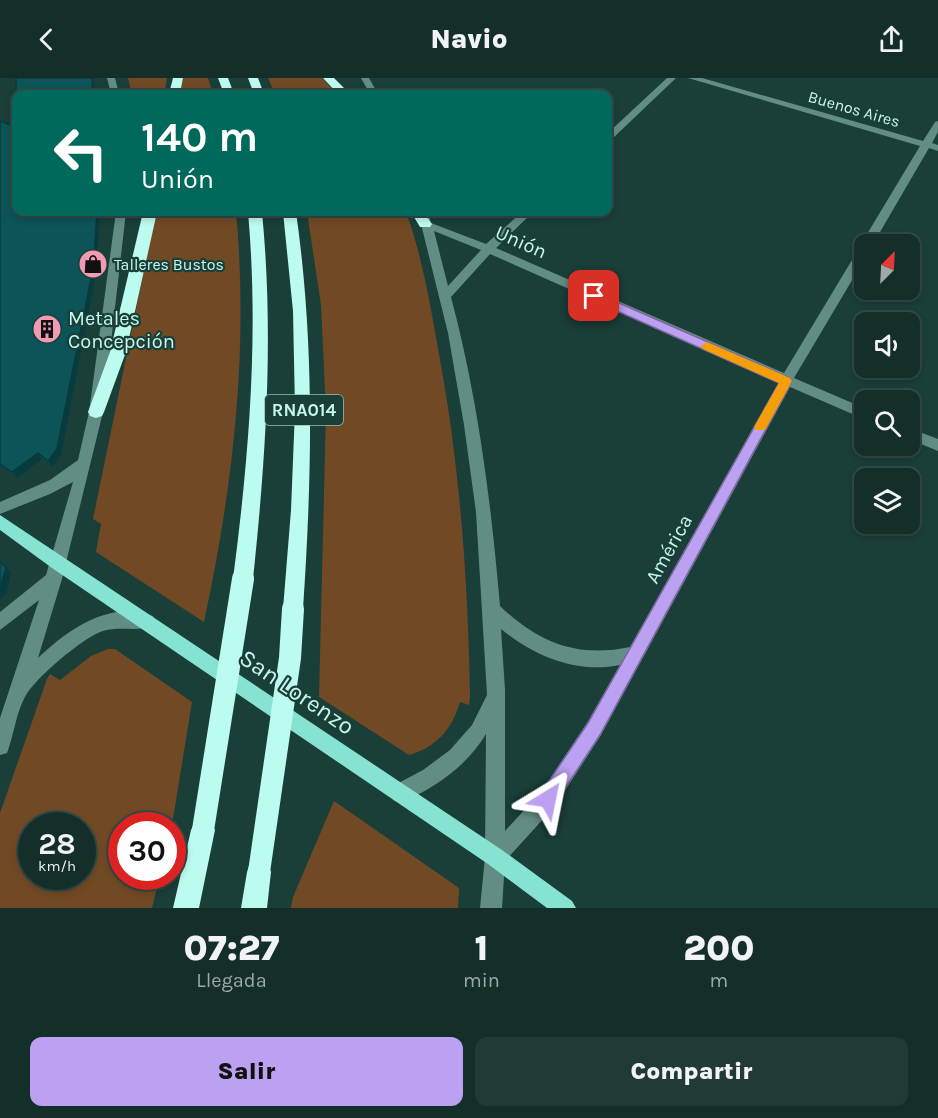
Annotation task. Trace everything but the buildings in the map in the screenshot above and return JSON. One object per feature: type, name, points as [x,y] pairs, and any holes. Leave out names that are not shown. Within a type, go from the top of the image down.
[{"type":"highway","points":[[328,78],[340,90]]},
{"type":"highway","points":[[96,412],[118,352],[149,216]]},
{"type":"highway","name":"RNA014","points":[[186,908],[203,830],[243,579],[256,463],[261,382],[261,302],[255,216]]},
{"type":"highway","name":"RNA014","points":[[254,908],[290,658],[304,434],[301,320],[290,216]]},
{"type":"main road","name":"San Lorenzo","points":[[0,521],[56,571],[147,621],[495,857],[565,908]]},
{"type":"street","points":[[612,134],[672,78]]},
{"type":"street","name":"Buenos Aires","points":[[692,78],[938,148]]},
{"type":"street","points":[[873,234],[938,124]]},
{"type":"street","points":[[19,691],[56,571],[96,412],[120,216]]},
{"type":"street","points":[[422,216],[446,295],[471,425],[484,512],[496,690],[495,857],[491,908]]},
{"type":"street","name":"Unión","points":[[422,216],[488,249],[854,410]]},
{"type":"street","points":[[446,295],[488,249],[524,216]]},
{"type":"street","name":"América","points":[[495,857],[555,789],[594,729],[786,381],[854,267]]},
{"type":"street","points":[[920,438],[938,445]]},
{"type":"street","points":[[0,508],[49,489],[76,472],[85,463]]},
{"type":"street","points":[[0,622],[56,571]]},
{"type":"street","points":[[492,609],[517,632],[574,657],[598,660],[635,654]]},
{"type":"street","points":[[0,746],[6,708],[19,691],[57,652],[89,629],[118,620],[147,621]]},
{"type":"street","points":[[400,793],[438,773],[468,745],[487,717],[496,690]]},
{"type":"shaded area","points":[[128,78],[167,78],[165,90],[131,90]]},
{"type":"shaded area","points":[[183,78],[208,78],[212,90],[181,90]]},
{"type":"shaded area","points":[[268,78],[322,78],[334,90],[273,90]]},
{"type":"shaded area","points":[[155,216],[236,216],[241,315],[236,418],[223,520],[204,622],[96,552],[101,524],[93,519]]},
{"type":"shaded area","points":[[308,216],[407,216],[421,262],[432,314],[452,435],[462,522],[470,697],[469,705],[460,702],[453,721],[442,736],[428,747],[409,755],[319,697],[326,412],[321,305]]},
{"type":"shaded area","points":[[108,649],[115,649],[192,702],[174,812],[108,812],[108,890],[156,890],[152,908],[0,908],[0,813],[47,679],[50,674],[60,680],[91,656]]},
{"type":"shaded area","points":[[334,801],[459,888],[458,908],[291,908],[293,897]]},
{"type":"slow traffic","points":[[707,346],[786,381],[761,427]]},
{"type":"place","name":"Talleres Bustos","points":[[93,264]]},
{"type":"place","name":"Metales Concepción","points":[[47,329]]},
{"type":"route","points":[[548,799],[594,729],[786,381],[594,296]]}]
